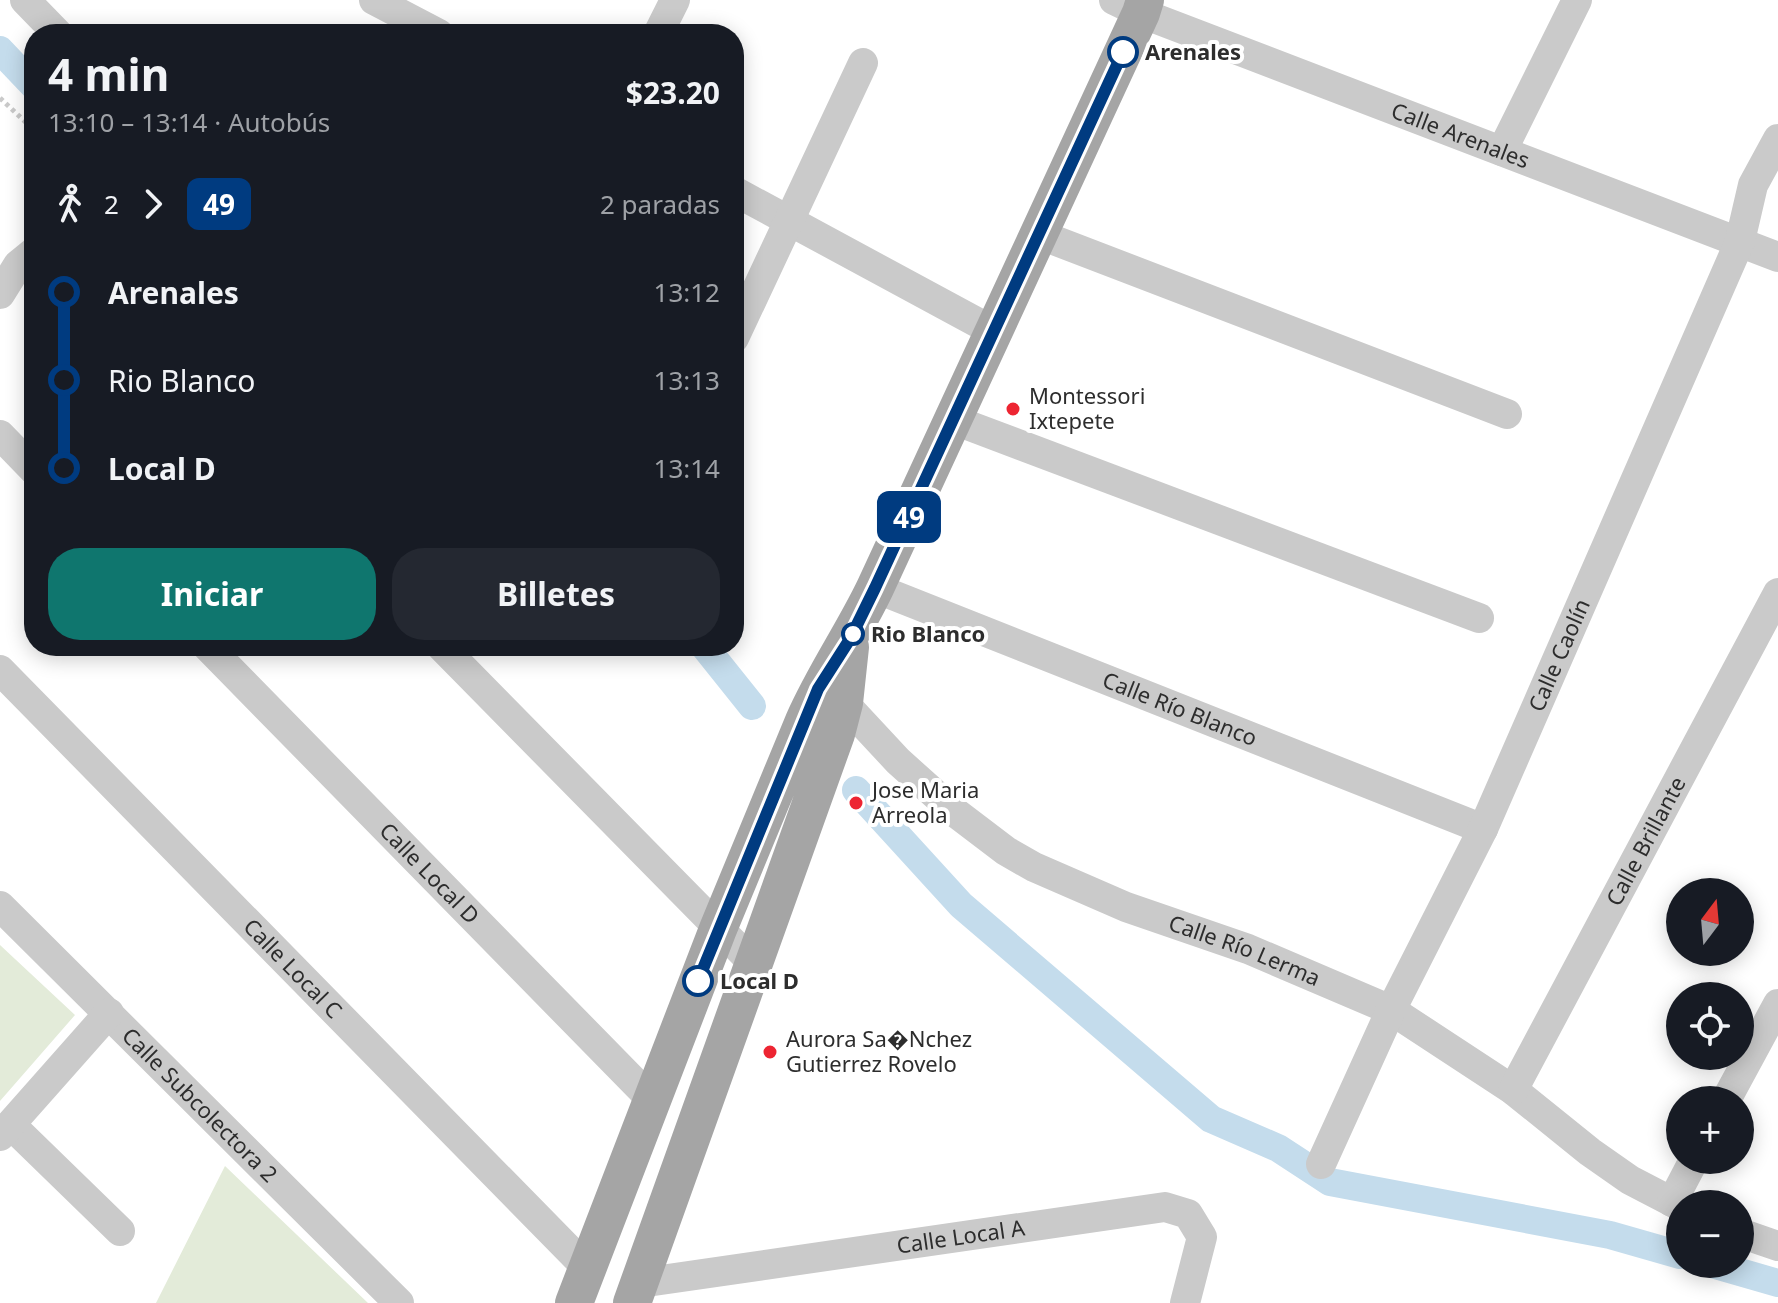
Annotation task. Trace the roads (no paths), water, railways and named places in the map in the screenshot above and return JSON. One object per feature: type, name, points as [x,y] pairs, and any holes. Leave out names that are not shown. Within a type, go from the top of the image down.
[{"type":"main road","points":[[574,1303],[718,929],[831,696],[850,639],[1038,234],[1133,4]]},
{"type":"main road","points":[[636,1293],[836,734],[831,696]]},
{"type":"street","points":[[25,0],[48,24]]},
{"type":"street","points":[[374,0],[421,22]]},
{"type":"street","points":[[663,24],[675,0]]},
{"type":"street","points":[[1502,151],[1577,0]]},
{"type":"street","name":"Calle Arenales","points":[[1133,4],[1778,257]]},
{"type":"street","points":[[744,316],[863,63]]},
{"type":"street","name":"Calle Caolín","points":[[1321,1164],[1391,1010],[1483,829],[1740,241],[1753,185],[1778,139]]},
{"type":"street","points":[[744,196],[993,331]]},
{"type":"street","points":[[1038,234],[1507,414]]},
{"type":"street","points":[[0,294],[24,260]]},
{"type":"street","points":[[954,420],[1479,618]]},
{"type":"street","points":[[0,435],[24,460]]},
{"type":"street","name":"Calle Río Blanco","points":[[875,588],[1483,829]]},
{"type":"street","name":"Calle Brillante","points":[[1513,1090],[1778,593]]},
{"type":"street","name":"Calle Local D","points":[[217,656],[652,1100]]},
{"type":"street","points":[[451,656],[753,963]]},
{"type":"street","name":"Calle Local C","points":[[0,670],[586,1267]]},
{"type":"street","name":"Calle Río Lerma","points":[[831,696],[956,813],[984,836],[1034,867],[1126,907],[1248,949],[1391,1010],[1513,1090],[1630,1180],[1666,1199]]},
{"type":"street","name":"Calle Subcolectora 2","points":[[0,906],[399,1303]]},
{"type":"street","points":[[1734,1086],[1778,1004]]},
{"type":"street","points":[[109,1013],[5,1130],[120,1231]]},
{"type":"street","name":"Calle Local A","points":[[636,1293],[1165,1207],[1188,1214],[1202,1237],[1185,1303]]},
{"type":"street","points":[[1754,1238],[1778,1246]]},
{"type":"waterway","points":[[0,50],[24,75]]},
{"type":"waterway","points":[[712,656],[752,706]]},
{"type":"waterway","points":[[856,790],[961,905],[1211,1119],[1278,1148],[1330,1182],[1610,1235],[1666,1251]]},
{"type":"waterway","points":[[1754,1276],[1778,1283]]},
{"type":"place","name":"Arenales","points":[[1123,52]]},
{"type":"place","name":"Montessori Ixtepete","points":[[1013,409]]},
{"type":"place","name":"Rio Blanco","points":[[853,634]]},
{"type":"place","name":"Jose Maria Arreola","points":[[856,803]]},
{"type":"place","name":"Local D","points":[[698,981]]},
{"type":"place","name":"Aurora Sa�Nchez Gutierrez Rovelo","points":[[770,1052]]}]
